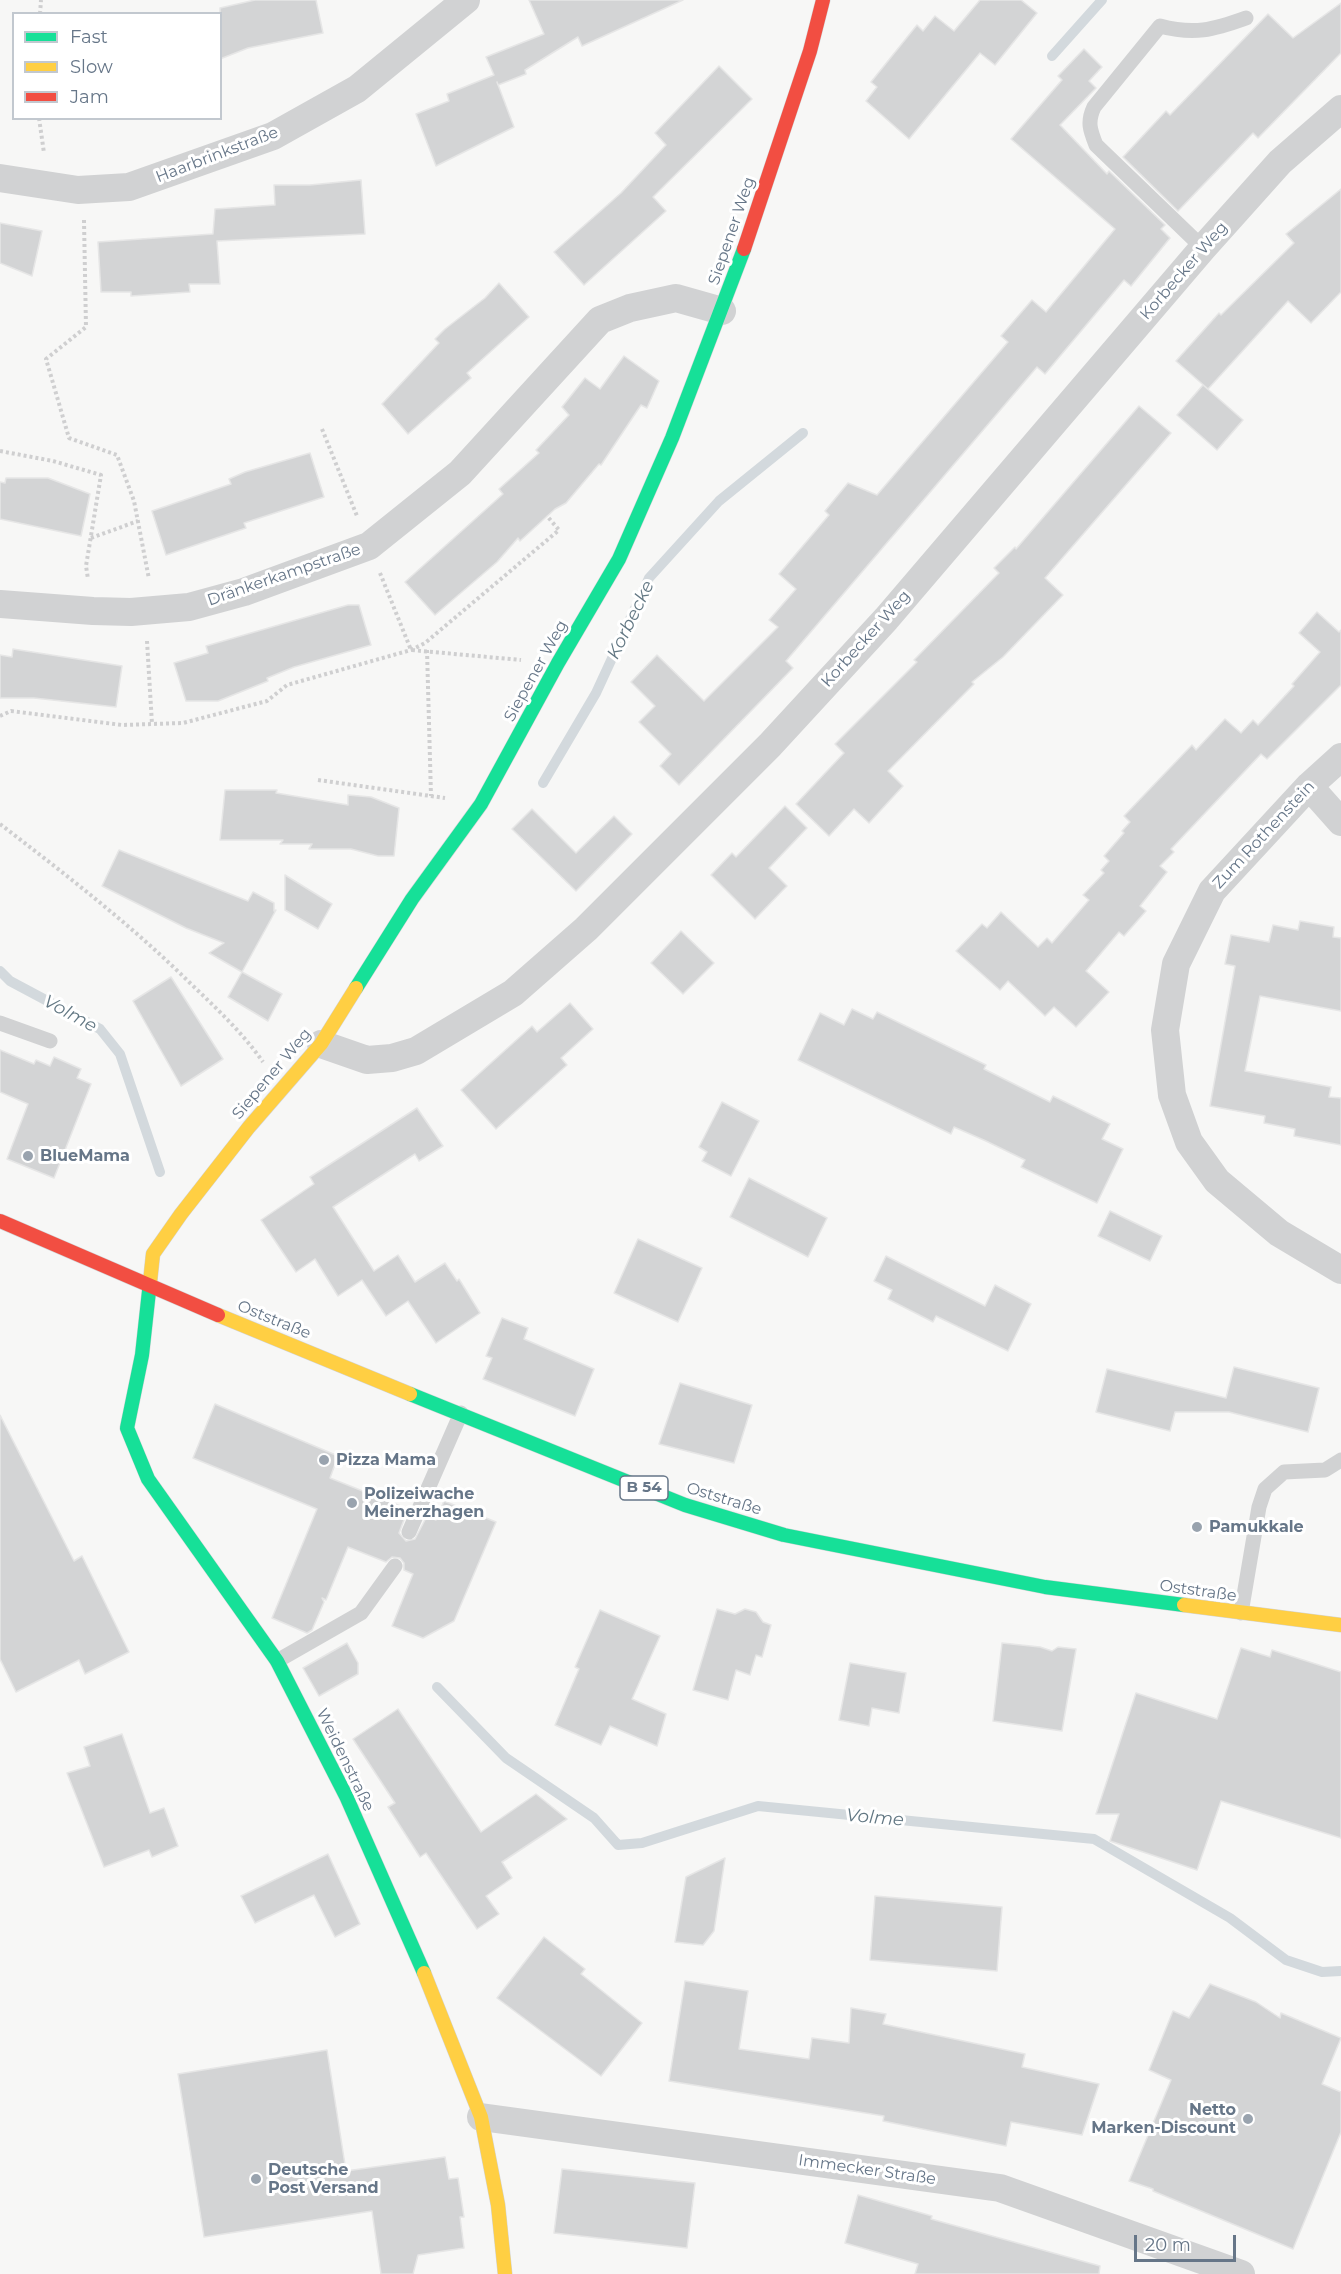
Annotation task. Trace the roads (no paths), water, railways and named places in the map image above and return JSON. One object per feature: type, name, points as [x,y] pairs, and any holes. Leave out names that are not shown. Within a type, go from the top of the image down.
[{"type":"street","name":"Haarbrinkstraße","points":[[0,178],[84,190],[129,187],[273,136],[357,89],[466,0]]},
{"type":"street","name":"Siepener Weg","points":[[151,1287],[153,1254],[181,1214],[281,1088],[321,1044],[412,899],[481,804],[558,663],[619,559],[672,438],[722,310],[784,133],[823,0]]},
{"type":"street","name":"Korbecker Weg","points":[[321,1044],[367,1060],[392,1058],[416,1051],[513,993],[586,929],[770,745],[886,618],[1203,248],[1280,162],[1341,109]]},
{"type":"street","name":"Dränkerkampstraße","points":[[0,604],[93,611],[189,607],[244,592],[369,546],[460,473],[600,320],[630,308],[676,298],[722,310]]},
{"type":"street","name":"Zum Rothenstein","points":[[1341,757],[1309,786],[1212,891],[1176,964],[1165,1030],[1172,1095],[1189,1142],[1217,1181],[1279,1233],[1341,1270]]},
{"type":"street","points":[[1309,786],[1341,822]]},
{"type":"street","name":"Oststraße","points":[[0,1221],[151,1287],[685,1505],[784,1534],[1045,1587],[1341,1625]]},
{"type":"street","name":"Weidenstraße","points":[[151,1287],[142,1354],[127,1428],[148,1479],[277,1661],[346,1796],[399,1914],[481,2116],[498,2205],[505,2274]]},
{"type":"street","name":"Immecker Straße","points":[[481,2116],[1000,2188],[1241,2274]]},
{"type":"lane","points":[[1203,248],[1096,145],[1090,130],[1089,119],[1094,107],[1160,26],[1185,33],[1216,29],[1246,18]]},
{"type":"lane","points":[[0,1023],[50,1041]]},
{"type":"lane","points":[[409,1532],[461,1413]]},
{"type":"lane","points":[[1240,1613],[1259,1507],[1265,1489],[1284,1472],[1325,1470],[1341,1460]]},
{"type":"lane","points":[[277,1661],[361,1613],[395,1566]]},
{"type":"waterway","name":"Korbecke","points":[[1052,56],[1102,0]]},
{"type":"waterway","name":"Korbecke","points":[[543,783],[596,693],[649,578],[719,501],[803,433]]},
{"type":"waterway","name":"Volme","points":[[0,971],[10,981],[100,1029],[120,1054],[160,1172]]},
{"type":"waterway","name":"Volme","points":[[437,1687],[506,1758],[594,1818],[618,1845],[642,1843],[758,1806],[1094,1839],[1230,1918],[1286,1960],[1322,1972],[1341,1971]]},
{"type":"place","name":"BlueMama","points":[[28,1156]]},
{"type":"place","name":"Pizza Mama","points":[[324,1460]]},
{"type":"place","name":"Polizeiwache Meinerzhagen","points":[[352,1503]]},
{"type":"place","name":"Pamukkale","points":[[1197,1527]]},
{"type":"place","name":"Netto Marken-Discount","points":[[1248,2119]]},
{"type":"place","name":"Deutsche Post Versand","points":[[256,2179]]}]
